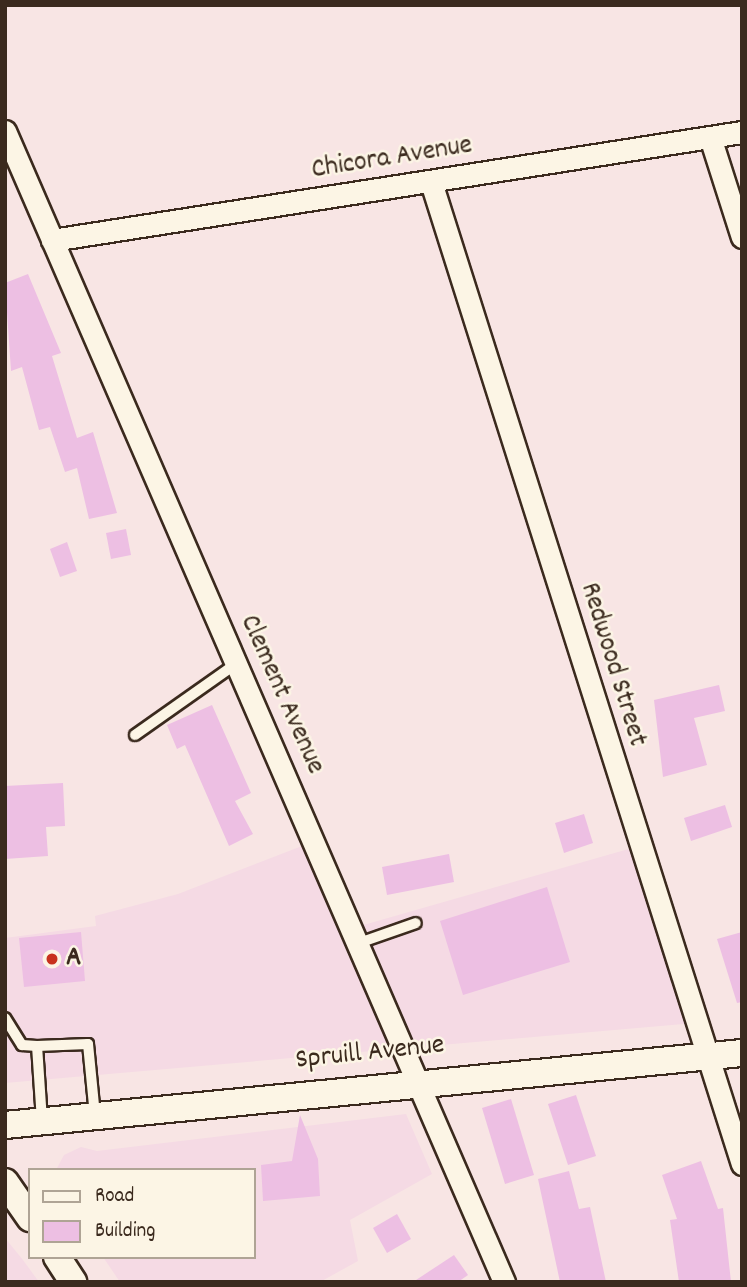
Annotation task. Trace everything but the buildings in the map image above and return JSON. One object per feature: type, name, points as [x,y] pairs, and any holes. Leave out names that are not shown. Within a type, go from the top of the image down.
[{"type":"street","name":"Clement Avenue","points":[[5,131],[419,1080],[503,1282]]},
{"type":"street","name":"Chicora Avenue","points":[[51,240],[742,132]]},
{"type":"street","points":[[710,137],[742,237]]},
{"type":"street","name":"Redwood Street","points":[[431,182],[705,1057],[742,1164]]},
{"type":"street","name":"Spruill Avenue","points":[[5,1125],[419,1080],[742,1052]]},
{"type":"street","points":[[5,1182],[28,1215]]},
{"type":"street","points":[[58,1259],[73,1282]]},
{"type":"lane","points":[[135,735],[237,663]]},
{"type":"lane","points":[[359,943],[416,923]]},
{"type":"lane","points":[[5,1018],[22,1045],[88,1045],[95,1116]]},
{"type":"lane","points":[[37,1046],[42,1121]]},
{"type":"shaded area","points":[[315,841],[353,928],[639,846],[695,1023],[5,1083],[5,938],[96,926],[95,916],[178,894]]},
{"type":"shaded area","points":[[406,1114],[432,1174],[350,1220],[358,1261],[320,1282],[120,1282],[104,1259],[256,1259],[256,1168],[57,1168],[64,1155],[81,1147],[97,1151]]},
{"type":"shaded area","points":[[5,1238],[23,1260],[39,1282],[5,1282]]},
{"type":"place","name":"A","points":[[52,959]]}]
